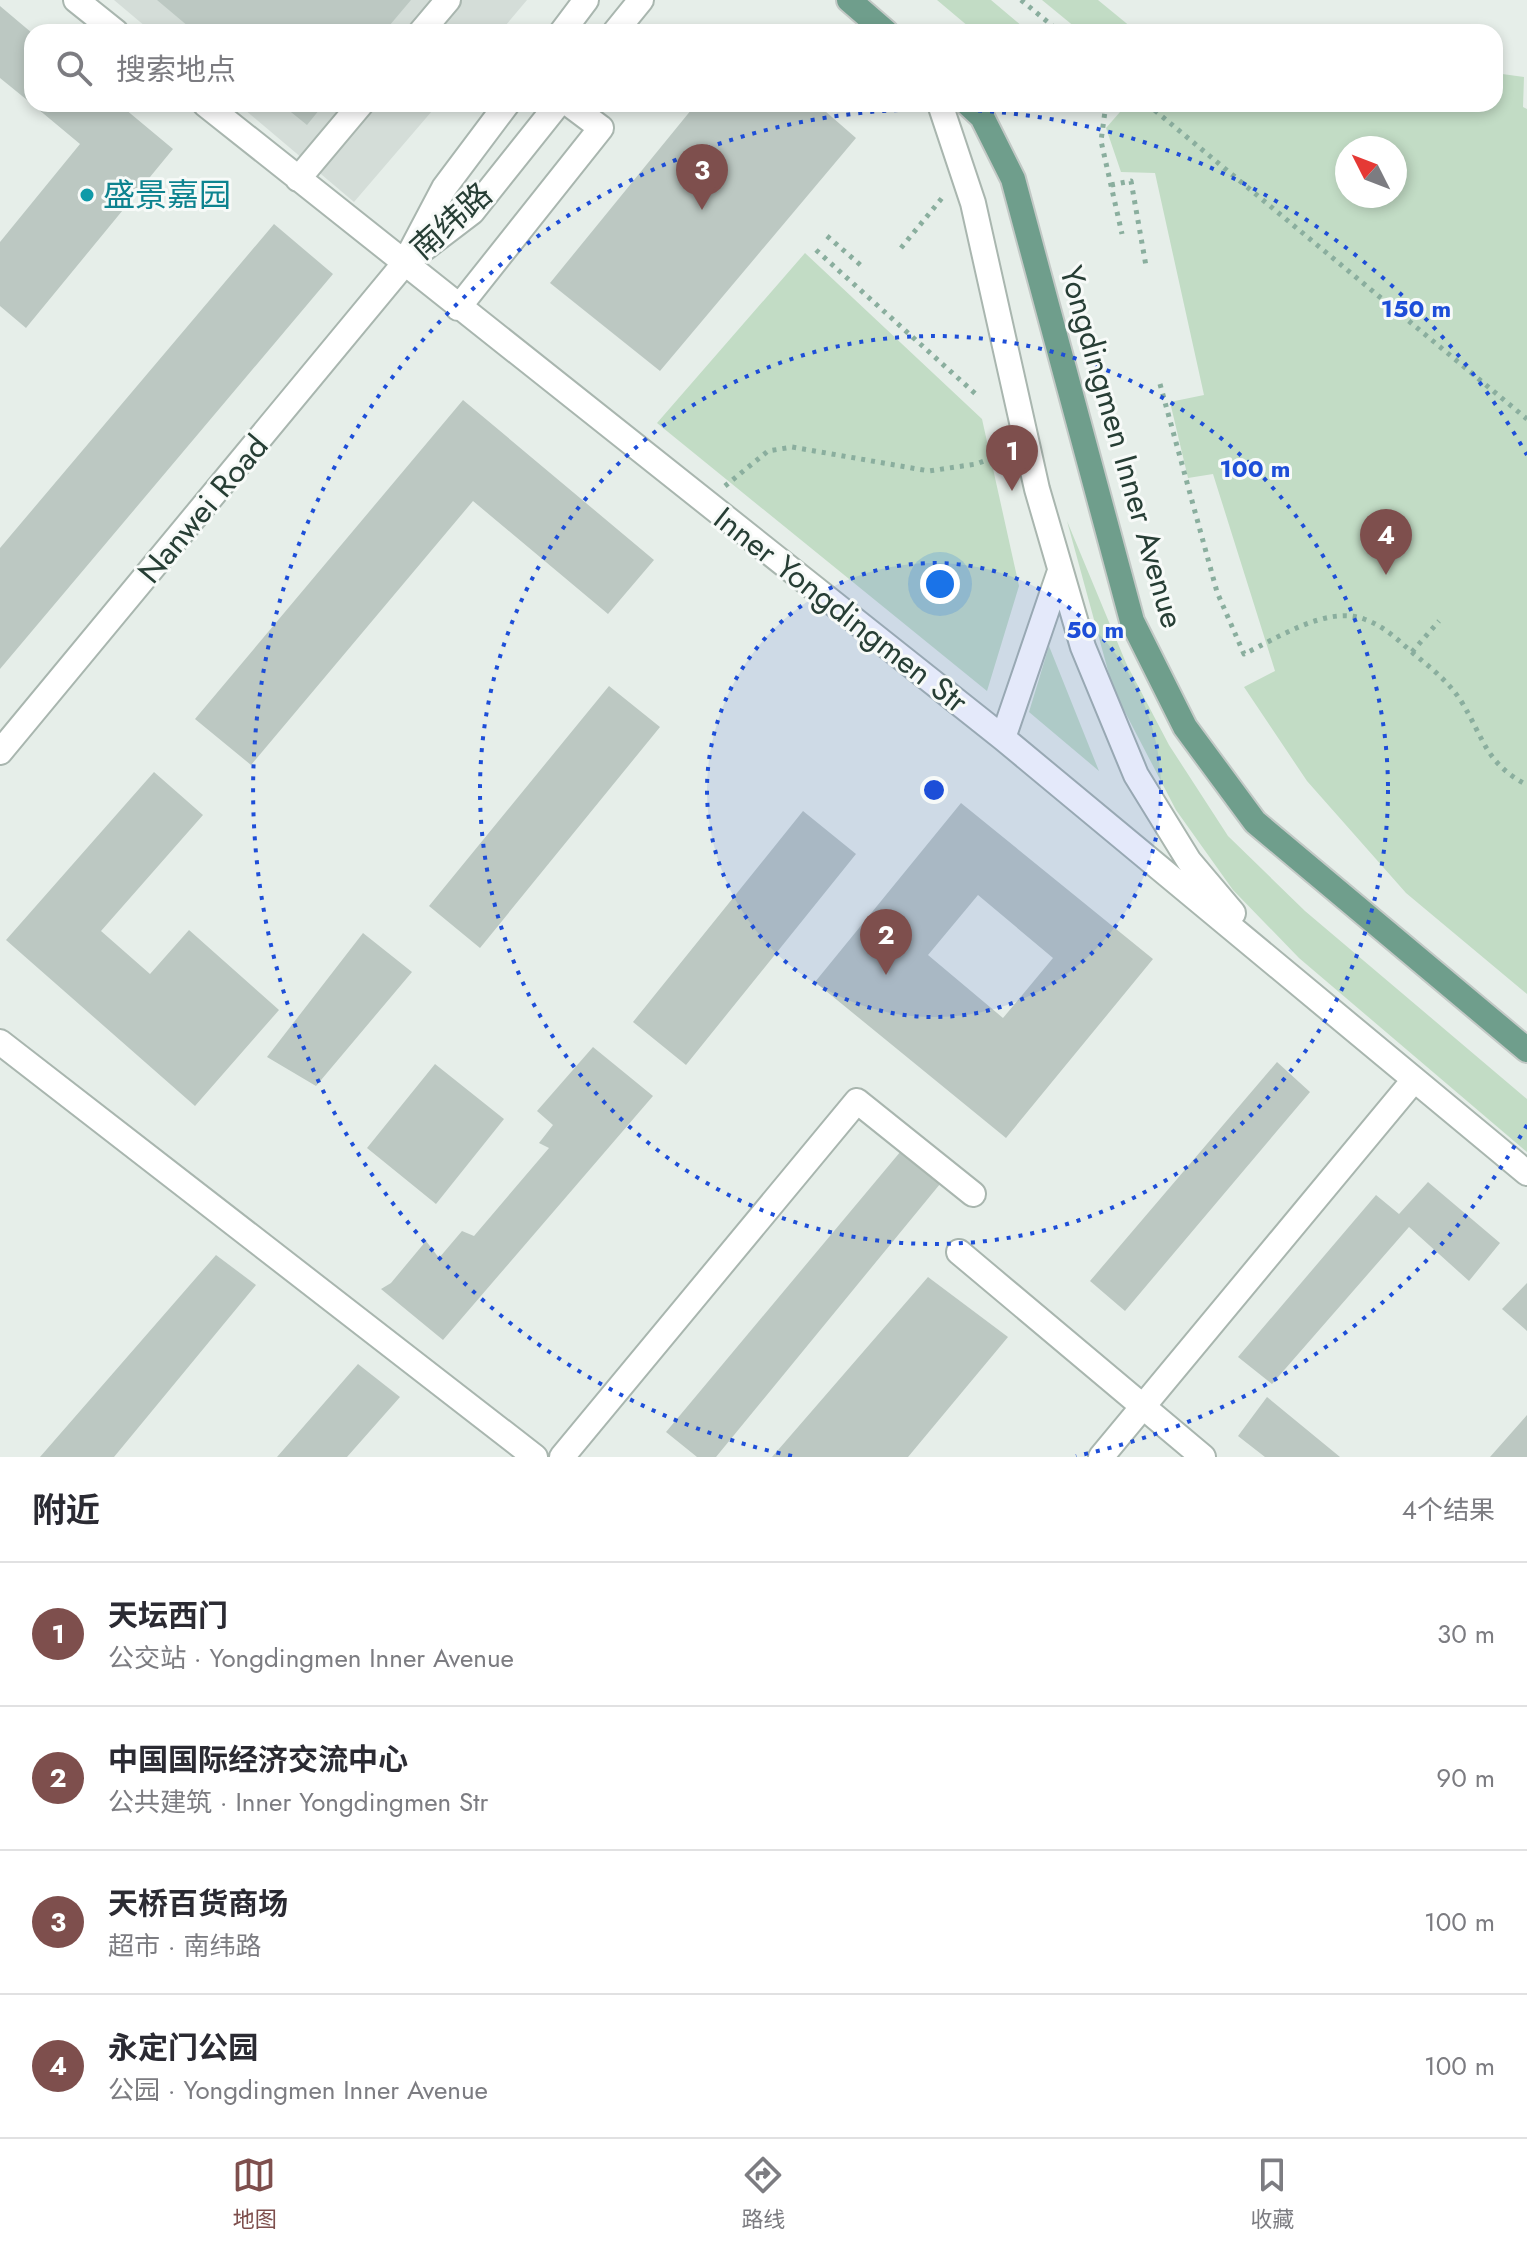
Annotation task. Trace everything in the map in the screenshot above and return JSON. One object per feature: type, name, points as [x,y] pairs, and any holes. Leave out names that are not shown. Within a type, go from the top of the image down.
[{"type":"main road","points":[[849,0],[877,24]]},
{"type":"main road","name":"Yongdingmen Inner Avenue","points":[[977,112],[1013,179],[1132,621],[1185,727],[1255,822],[1527,1050]]},
{"type":"street","points":[[76,0],[106,24]]},
{"type":"street","points":[[428,24],[448,0]]},
{"type":"street","points":[[568,24],[586,0]]},
{"type":"street","points":[[622,24],[641,0]]},
{"type":"street","name":"Inner Yongdingmen Str","points":[[215,112],[1003,738],[1274,960]]},
{"type":"street","points":[[298,179],[354,112]]},
{"type":"street","name":"南纬路","points":[[404,264],[444,188],[501,112]]},
{"type":"street","name":"南纬路","points":[[404,264],[472,212],[552,112]]},
{"type":"street","points":[[458,308],[601,128],[580,112]]},
{"type":"street","points":[[943,112],[973,203],[1027,447],[1060,571],[1083,647],[1136,775],[1189,861],[1274,960],[1527,1173]]},
{"type":"street","name":"Nanwei Road","points":[[0,752],[404,264]]},
{"type":"street","points":[[1003,738],[1060,571]]},
{"type":"street","points":[[0,1042],[535,1457]]},
{"type":"street","points":[[1101,1457],[1414,1080]]},
{"type":"street","points":[[562,1457],[857,1101],[973,1194]]},
{"type":"street","points":[[959,1252],[1203,1457]]},
{"type":"path","points":[[1021,0],[1050,24]]},
{"type":"path","points":[[1105,112],[1101,141],[1122,234]]},
{"type":"path","points":[[1157,112],[1527,419]]},
{"type":"path","points":[[1111,185],[1131,181],[1146,266]]},
{"type":"path","points":[[901,248],[942,198]]},
{"type":"path","points":[[827,236],[864,268]]},
{"type":"path","points":[[816,250],[979,397]]},
{"type":"path","points":[[1160,384],[1217,592],[1244,654],[1328,618],[1362,617],[1391,633],[1444,679],[1461,701],[1488,755],[1505,774],[1527,785]]},
{"type":"path","points":[[707,504],[768,451],[792,447],[929,471],[976,464],[1027,447]]},
{"type":"path","points":[[1412,652],[1439,621]]},
{"type":"shaded area","points":[[114,0],[527,0],[507,24],[142,24]]},
{"type":"shaded area","points":[[247,112],[431,112],[354,202]]},
{"type":"green space","points":[[937,0],[991,0],[1020,24],[966,24]]},
{"type":"green space","points":[[1042,0],[1098,0],[1127,24],[1071,24]]},
{"type":"green space","points":[[1503,74],[1524,77],[1523,107],[1527,109],[1527,994],[1406,893],[1307,781],[1244,687],[1275,671],[1213,474],[1188,478],[1170,402],[1204,395],[1155,173],[1121,172],[1106,128],[1120,112],[1503,112]]},
{"type":"green space","points":[[805,253],[982,419],[1019,586],[987,691],[657,423]]},
{"type":"green space","points":[[1067,521],[1126,663],[1169,745],[1228,836],[1305,911],[1527,1099],[1527,1152],[1299,958],[1233,890],[1176,810],[1113,689]]},
{"type":"green space","points":[[1049,646],[1099,771],[1029,712]]},
{"type":"building","points":[[157,0],[411,0],[391,24],[186,24]]},
{"type":"building","points":[[0,6],[24,26],[24,98],[0,78]]},
{"type":"building","name":"盛景嘉园","points":[[42,112],[129,112],[173,149],[26,328],[0,306],[0,242],[80,144]]},
{"type":"building","points":[[291,112],[318,112],[307,125]]},
{"type":"building","points":[[689,112],[826,112],[856,138],[660,371],[550,283]]},
{"type":"building","points":[[274,224],[333,274],[0,669],[0,548]]},
{"type":"building","points":[[463,400],[654,560],[608,614],[473,501],[251,765],[195,719]]},
{"type":"building","points":[[609,686],[660,727],[480,948],[429,906]]},
{"type":"building","points":[[154,772],[203,815],[101,931],[150,974],[189,930],[279,1010],[195,1106],[6,940]]},
{"type":"building","points":[[961,803],[1153,959],[1006,1138],[815,982]],"holes":[[[978,895],[1053,958],[1003,1018],[928,955]]]},
{"type":"building","points":[[803,811],[856,854],[686,1065],[633,1022]]},
{"type":"building","points":[[363,933],[412,972],[316,1086],[267,1057]]},
{"type":"building","points":[[593,1047],[653,1096],[443,1340],[381,1289],[391,1283],[426,1241],[439,1258],[462,1231],[474,1236],[549,1148],[539,1143],[553,1125],[537,1111]]},
{"type":"building","points":[[1277,1062],[1310,1092],[1125,1311],[1090,1281]]},
{"type":"building","points":[[435,1064],[504,1119],[436,1204],[367,1148]]},
{"type":"building","points":[[901,1151],[940,1184],[716,1457],[697,1457],[666,1432]]},
{"type":"building","points":[[1428,1182],[1500,1243],[1469,1281],[1409,1227],[1272,1384],[1238,1357],[1376,1195],[1399,1214]]},
{"type":"building","points":[[216,1255],[256,1285],[114,1457],[40,1457]]},
{"type":"building","points":[[928,1277],[1008,1337],[908,1457],[772,1457]]},
{"type":"building","points":[[1527,1283],[1527,1331],[1502,1309]]},
{"type":"building","points":[[358,1364],[400,1397],[347,1457],[277,1457]]},
{"type":"building","points":[[1267,1397],[1340,1457],[1265,1457],[1238,1436]]},
{"type":"building","points":[[1527,1415],[1527,1457],[1490,1457]]},
{"type":"place","name":"盛景嘉园","points":[[87,195]]},
{"type":"place","name":"天桥百货商场","points":[[702,210]]},
{"type":"place","name":"天坛西门","points":[[1012,491]]},
{"type":"place","name":"永定门公园","points":[[1386,575]]},
{"type":"place","name":"中国国际经济交流中心","points":[[886,975]]}]
